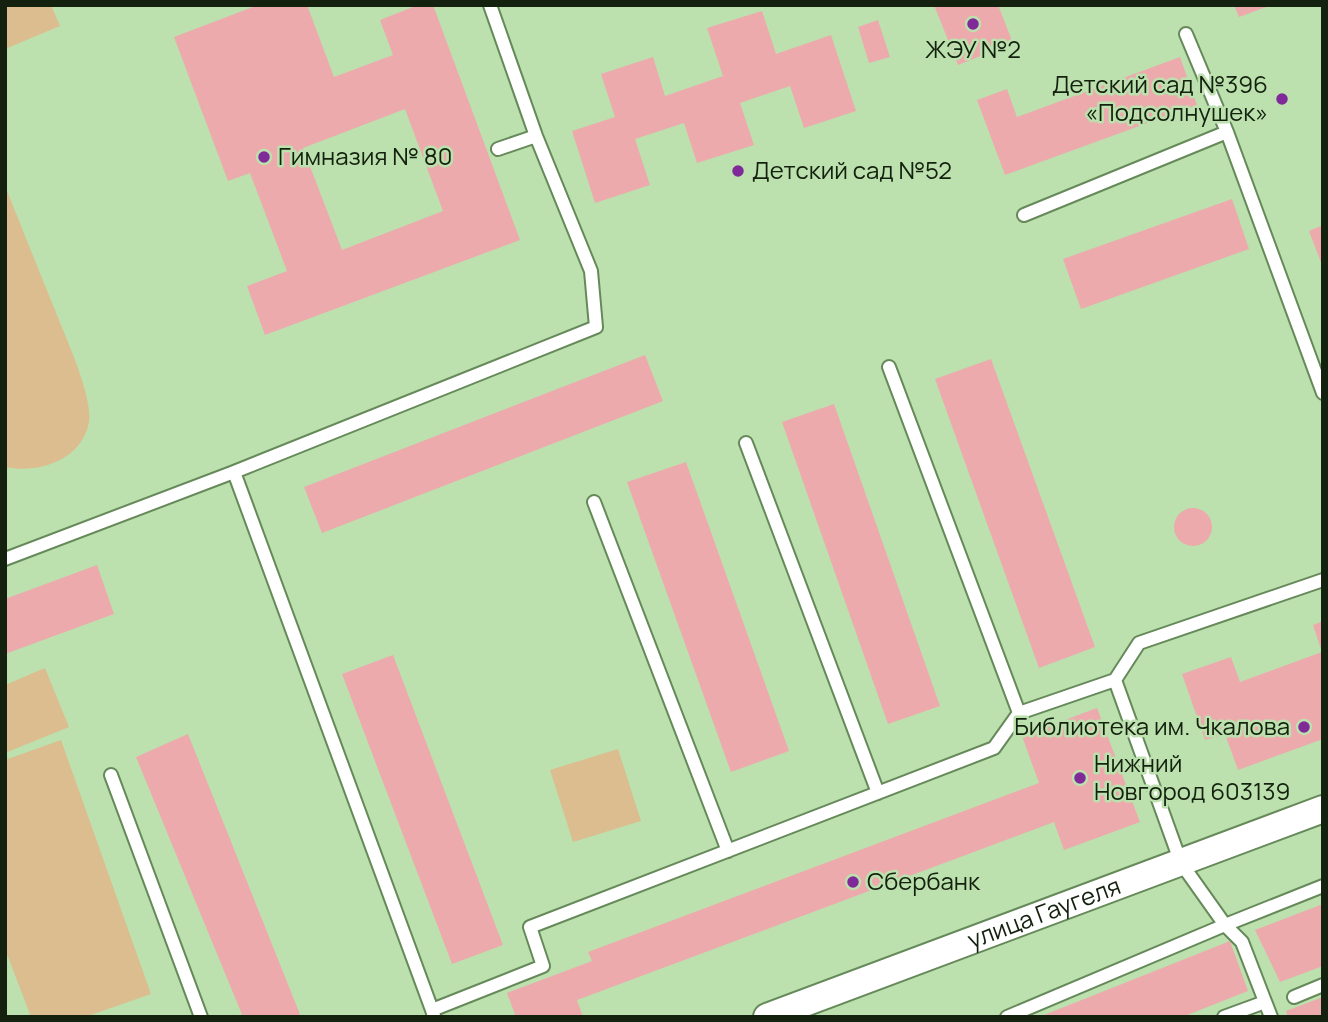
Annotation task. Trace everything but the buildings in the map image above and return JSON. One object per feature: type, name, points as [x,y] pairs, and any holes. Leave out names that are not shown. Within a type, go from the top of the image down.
[{"type":"street","name":"улица Гаугеля","points":[[767,1017],[1323,809]]},
{"type":"lane","points":[[5,559],[234,472],[596,327],[591,271],[536,136],[490,5]]},
{"type":"lane","points":[[1186,34],[1227,132],[1323,393]]},
{"type":"lane","points":[[1024,215],[1227,132]]},
{"type":"lane","points":[[498,149],[536,136]]},
{"type":"lane","points":[[889,367],[1019,713]]},
{"type":"lane","points":[[746,443],[878,793]]},
{"type":"lane","points":[[234,472],[433,1014],[543,966],[530,927],[995,748],[1019,713],[1115,680],[1139,643],[1323,580]]},
{"type":"lane","points":[[594,502],[728,851]]},
{"type":"lane","points":[[1115,680],[1181,863],[1225,925],[1241,942],[1271,1017]]},
{"type":"lane","points":[[111,775],[201,1017]]},
{"type":"lane","points":[[1007,1017],[1225,925],[1323,887]]},
{"type":"lane","points":[[1294,997],[1323,985]]},
{"type":"lane","points":[[1224,1017],[1265,1002]]},
{"type":"shaded area","points":[[5,5],[51,5],[60,26],[5,49]]},
{"type":"shaded area","points":[[5,186],[77,366],[89,411],[85,435],[68,455],[45,466],[18,469],[5,467]]},
{"type":"shaded area","points":[[45,668],[69,727],[5,753],[5,685]]},
{"type":"shaded area","points":[[61,740],[151,994],[85,1017],[31,1017],[5,949],[5,760]]},
{"type":"shaded area","points":[[618,749],[641,821],[573,842],[550,770]]},
{"type":"place","name":"ЖЭУ №2","points":[[973,24]]},
{"type":"place","name":"Детский сад №396 «Подсолнушек»","points":[[1282,99]]},
{"type":"place","name":"Гимназия № 80","points":[[264,157]]},
{"type":"place","name":"Детский сад №52","points":[[738,171]]},
{"type":"place","name":"Библиотека им. Чкалова","points":[[1304,727]]},
{"type":"place","name":"Нижний Новгород 603139","points":[[1080,778]]},
{"type":"place","name":"Сбербанк","points":[[853,882]]}]
